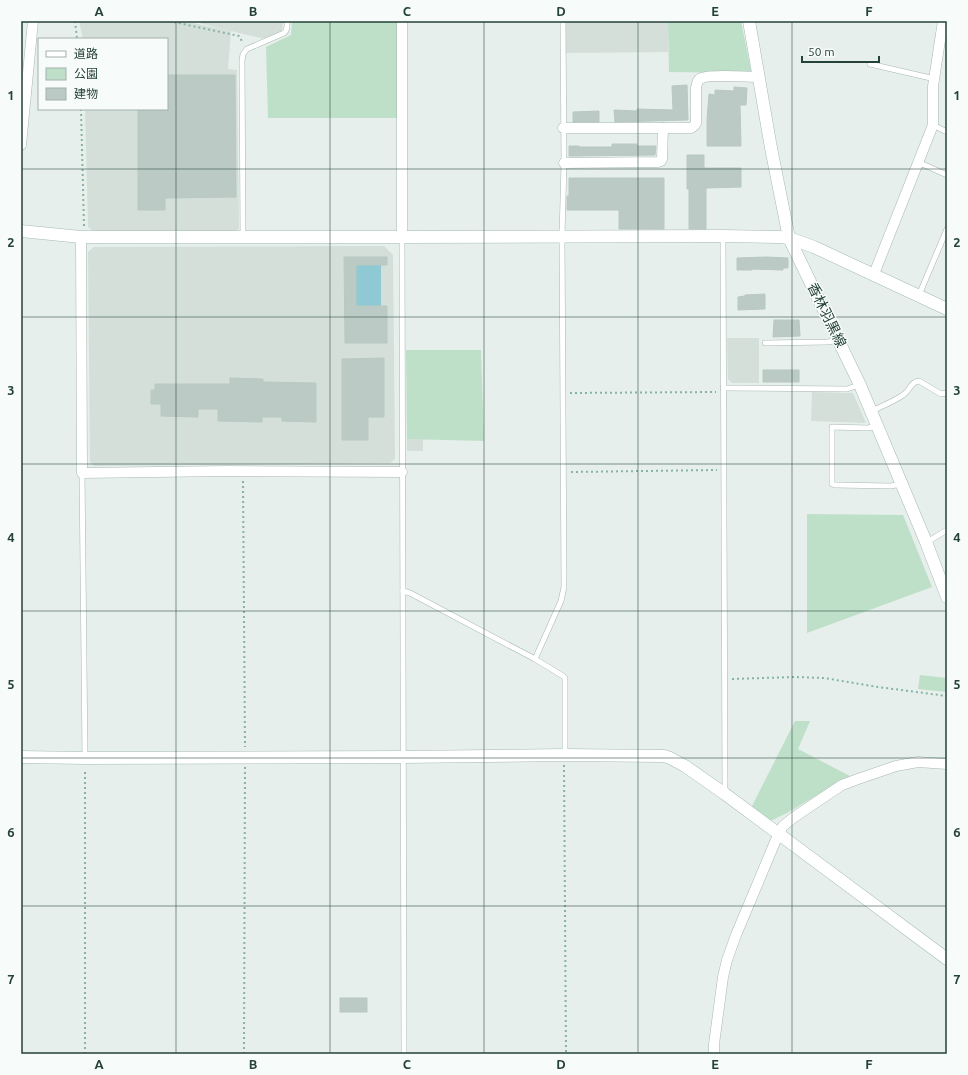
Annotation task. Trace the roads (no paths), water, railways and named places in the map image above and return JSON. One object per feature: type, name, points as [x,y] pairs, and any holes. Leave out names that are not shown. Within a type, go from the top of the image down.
[{"type":"street","points":[[21,145],[33,21]]},
{"type":"street","points":[[402,21],[402,237]]},
{"type":"street","name":"香林羽黒線","points":[[750,21],[773,156],[789,238],[872,411],[947,596]]},
{"type":"street","points":[[874,274],[932,126],[933,86],[943,21]]},
{"type":"street","points":[[563,128],[691,128],[695,125],[696,88],[700,78],[711,76],[759,77]]},
{"type":"street","points":[[564,163],[661,161],[663,156],[663,128]]},
{"type":"street","points":[[21,231],[81,237],[774,236],[789,238],[814,247],[947,309]]},
{"type":"street","points":[[81,237],[82,473],[227,471],[402,472]]},
{"type":"street","points":[[21,757],[664,756],[685,766],[725,794],[947,959]]},
{"type":"street","points":[[714,1054],[723,977],[727,960],[739,928],[783,826],[842,785],[882,770],[910,763],[918,762],[947,764]]},
{"type":"lane","points":[[243,237],[243,54],[247,50],[286,32],[287,21]]},
{"type":"lane","points":[[535,659],[561,602],[564,587],[562,236],[564,163],[563,21]]},
{"type":"lane","points":[[870,64],[934,79]]},
{"type":"lane","points":[[932,126],[947,132]]},
{"type":"lane","points":[[918,162],[947,175]]},
{"type":"lane","points":[[919,295],[947,229]]},
{"type":"lane","points":[[723,236],[725,794]]},
{"type":"lane","points":[[402,237],[404,1054]]},
{"type":"lane","points":[[765,343],[828,342],[834,341],[838,338]]},
{"type":"lane","points":[[872,411],[904,395],[908,391],[911,384],[915,381],[919,381],[940,394],[947,394]]},
{"type":"lane","points":[[723,390],[848,389],[860,384]]},
{"type":"lane","points":[[878,426],[868,428],[832,427],[832,484],[891,486],[902,484]]},
{"type":"lane","points":[[82,473],[85,758]]},
{"type":"lane","points":[[926,542],[947,530]]},
{"type":"lane","points":[[403,591],[410,593],[535,659],[565,678],[565,755]]},
{"type":"water","points":[[356,265],[381,265],[381,306],[356,306]]}]
